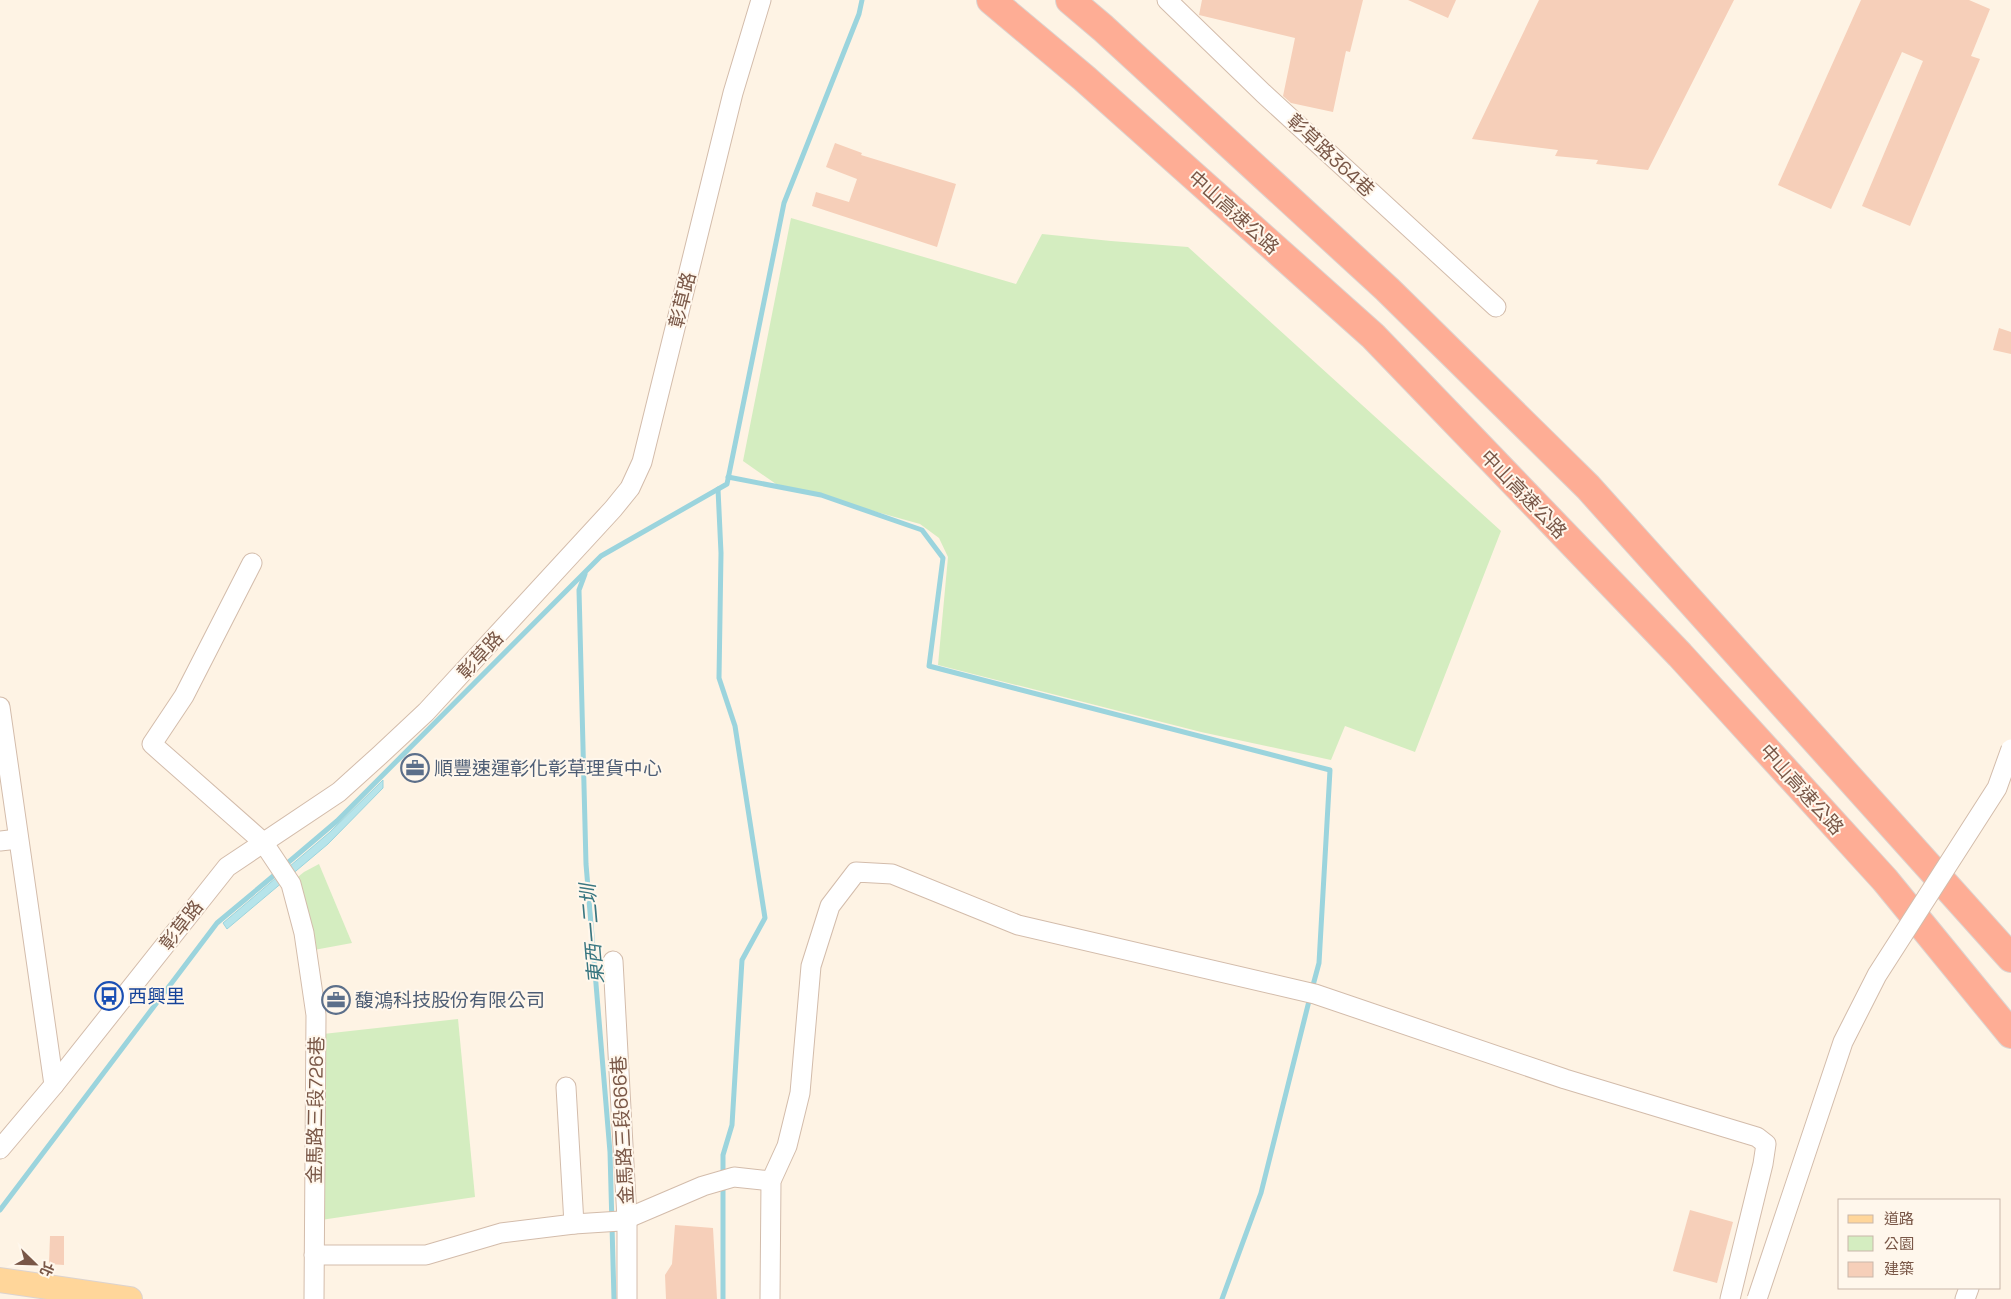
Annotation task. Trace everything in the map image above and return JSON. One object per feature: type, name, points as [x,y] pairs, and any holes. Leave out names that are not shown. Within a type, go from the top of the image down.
[{"type":"highway","name":"中山高速公路","points":[[991,0],[1084,78],[1373,336],[1680,655],[1885,880],[2011,1034]]},
{"type":"highway","points":[[1070,0],[1103,28],[1387,289],[1588,487],[2011,958]]},
{"type":"main road","points":[[0,1280],[130,1299]]},
{"type":"street","name":"彰草路","points":[[4,1137],[54,1085],[227,867],[339,792],[426,712],[613,509],[630,488],[642,462],[733,93],[761,0]]},
{"type":"street","name":"彰草路","points":[[750,35],[775,0]]},
{"type":"street","name":"彰草路364巷","points":[[1167,0],[1263,93],[1496,307]]},
{"type":"street","name":"金馬路三段726巷","points":[[252,563],[184,696],[152,744],[263,842],[291,884],[304,933],[316,1014],[314,1299]]},
{"type":"street","points":[[0,708],[9,840],[54,1085]]},
{"type":"street","points":[[1757,1299],[1843,1042],[1877,975],[1997,788],[2011,749]]},
{"type":"street","points":[[770,1299],[771,1181],[787,1146],[800,1093],[811,966],[830,906],[856,872],[892,874],[1018,925],[1309,993],[1565,1079],[1758,1137],[1766,1144],[1763,1164],[1730,1299]]},
{"type":"street","name":"金馬路三段666巷","points":[[613,962],[627,1299]]},
{"type":"street","points":[[566,1087],[574,1224]]},
{"type":"street","points":[[314,1256],[426,1254],[501,1233],[624,1220],[734,1177],[771,1181]]},
{"type":"green space","points":[[791,218],[1016,284],[1042,234],[1188,247],[1501,531],[1415,752],[1345,726],[1331,760],[1201,732],[938,665],[948,557],[939,538],[920,524],[776,484],[743,461]]},
{"type":"green space","points":[[319,864],[352,943],[314,950],[293,881],[304,872]]},
{"type":"green space","points":[[458,1019],[475,1197],[321,1220],[323,1034]]},
{"type":"water","points":[[383,780],[383,788],[328,844],[227,929],[223,923],[330,832]]},
{"type":"building","points":[[1202,0],[1363,0],[1350,52],[1346,51],[1333,112],[1291,103],[1283,96],[1295,38],[1199,15]]},
{"type":"building","points":[[1408,0],[1456,0],[1448,18]]},
{"type":"building","points":[[1539,0],[1734,0],[1648,170],[1596,164],[1598,160],[1555,156],[1558,150],[1472,139]]},
{"type":"building","points":[[1861,0],[1969,0],[1990,9],[1971,56],[1980,59],[1910,226],[1862,206],[1923,61],[1902,52],[1831,209],[1778,185]]},
{"type":"building","points":[[835,143],[862,153],[861,155],[956,184],[937,247],[812,206],[816,192],[849,202],[857,179],[826,167]]},
{"type":"building","points":[[1999,328],[2011,332],[2011,354],[1993,350]]},
{"type":"building","points":[[1690,1210],[1733,1222],[1717,1283],[1673,1271]]},
{"type":"building","points":[[675,1225],[713,1228],[717,1299],[666,1299],[665,1275],[672,1264]]},
{"type":"building","points":[[50,1236],[64,1236],[64,1265],[49,1264]]},
{"type":"waterway","points":[[284,866],[337,821],[601,556],[727,484],[784,203],[859,14],[862,0]]},
{"type":"waterway","points":[[728,477],[821,495],[922,530],[943,558],[929,666],[1330,770],[1319,963],[1312,989]]},
{"type":"waterway","points":[[718,489],[721,553],[719,678],[735,726],[765,918],[742,960],[732,1125],[723,1155],[723,1176]]},
{"type":"waterway","name":"東西一二圳","points":[[585,574],[579,590],[586,864],[610,1152],[614,1299]]},
{"type":"waterway","points":[[0,1210],[217,923],[278,872]]},
{"type":"waterway","points":[[1222,1299],[1261,1193],[1310,997]]},
{"type":"waterway","points":[[723,1185],[723,1299]]},
{"type":"place","name":"順豐速運彰化彰草理貨中心","points":[[415,768]]},
{"type":"place","name":"西興里","points":[[109,996]]},
{"type":"place","name":"馥鴻科技股份有限公司","points":[[336,1000]]}]
